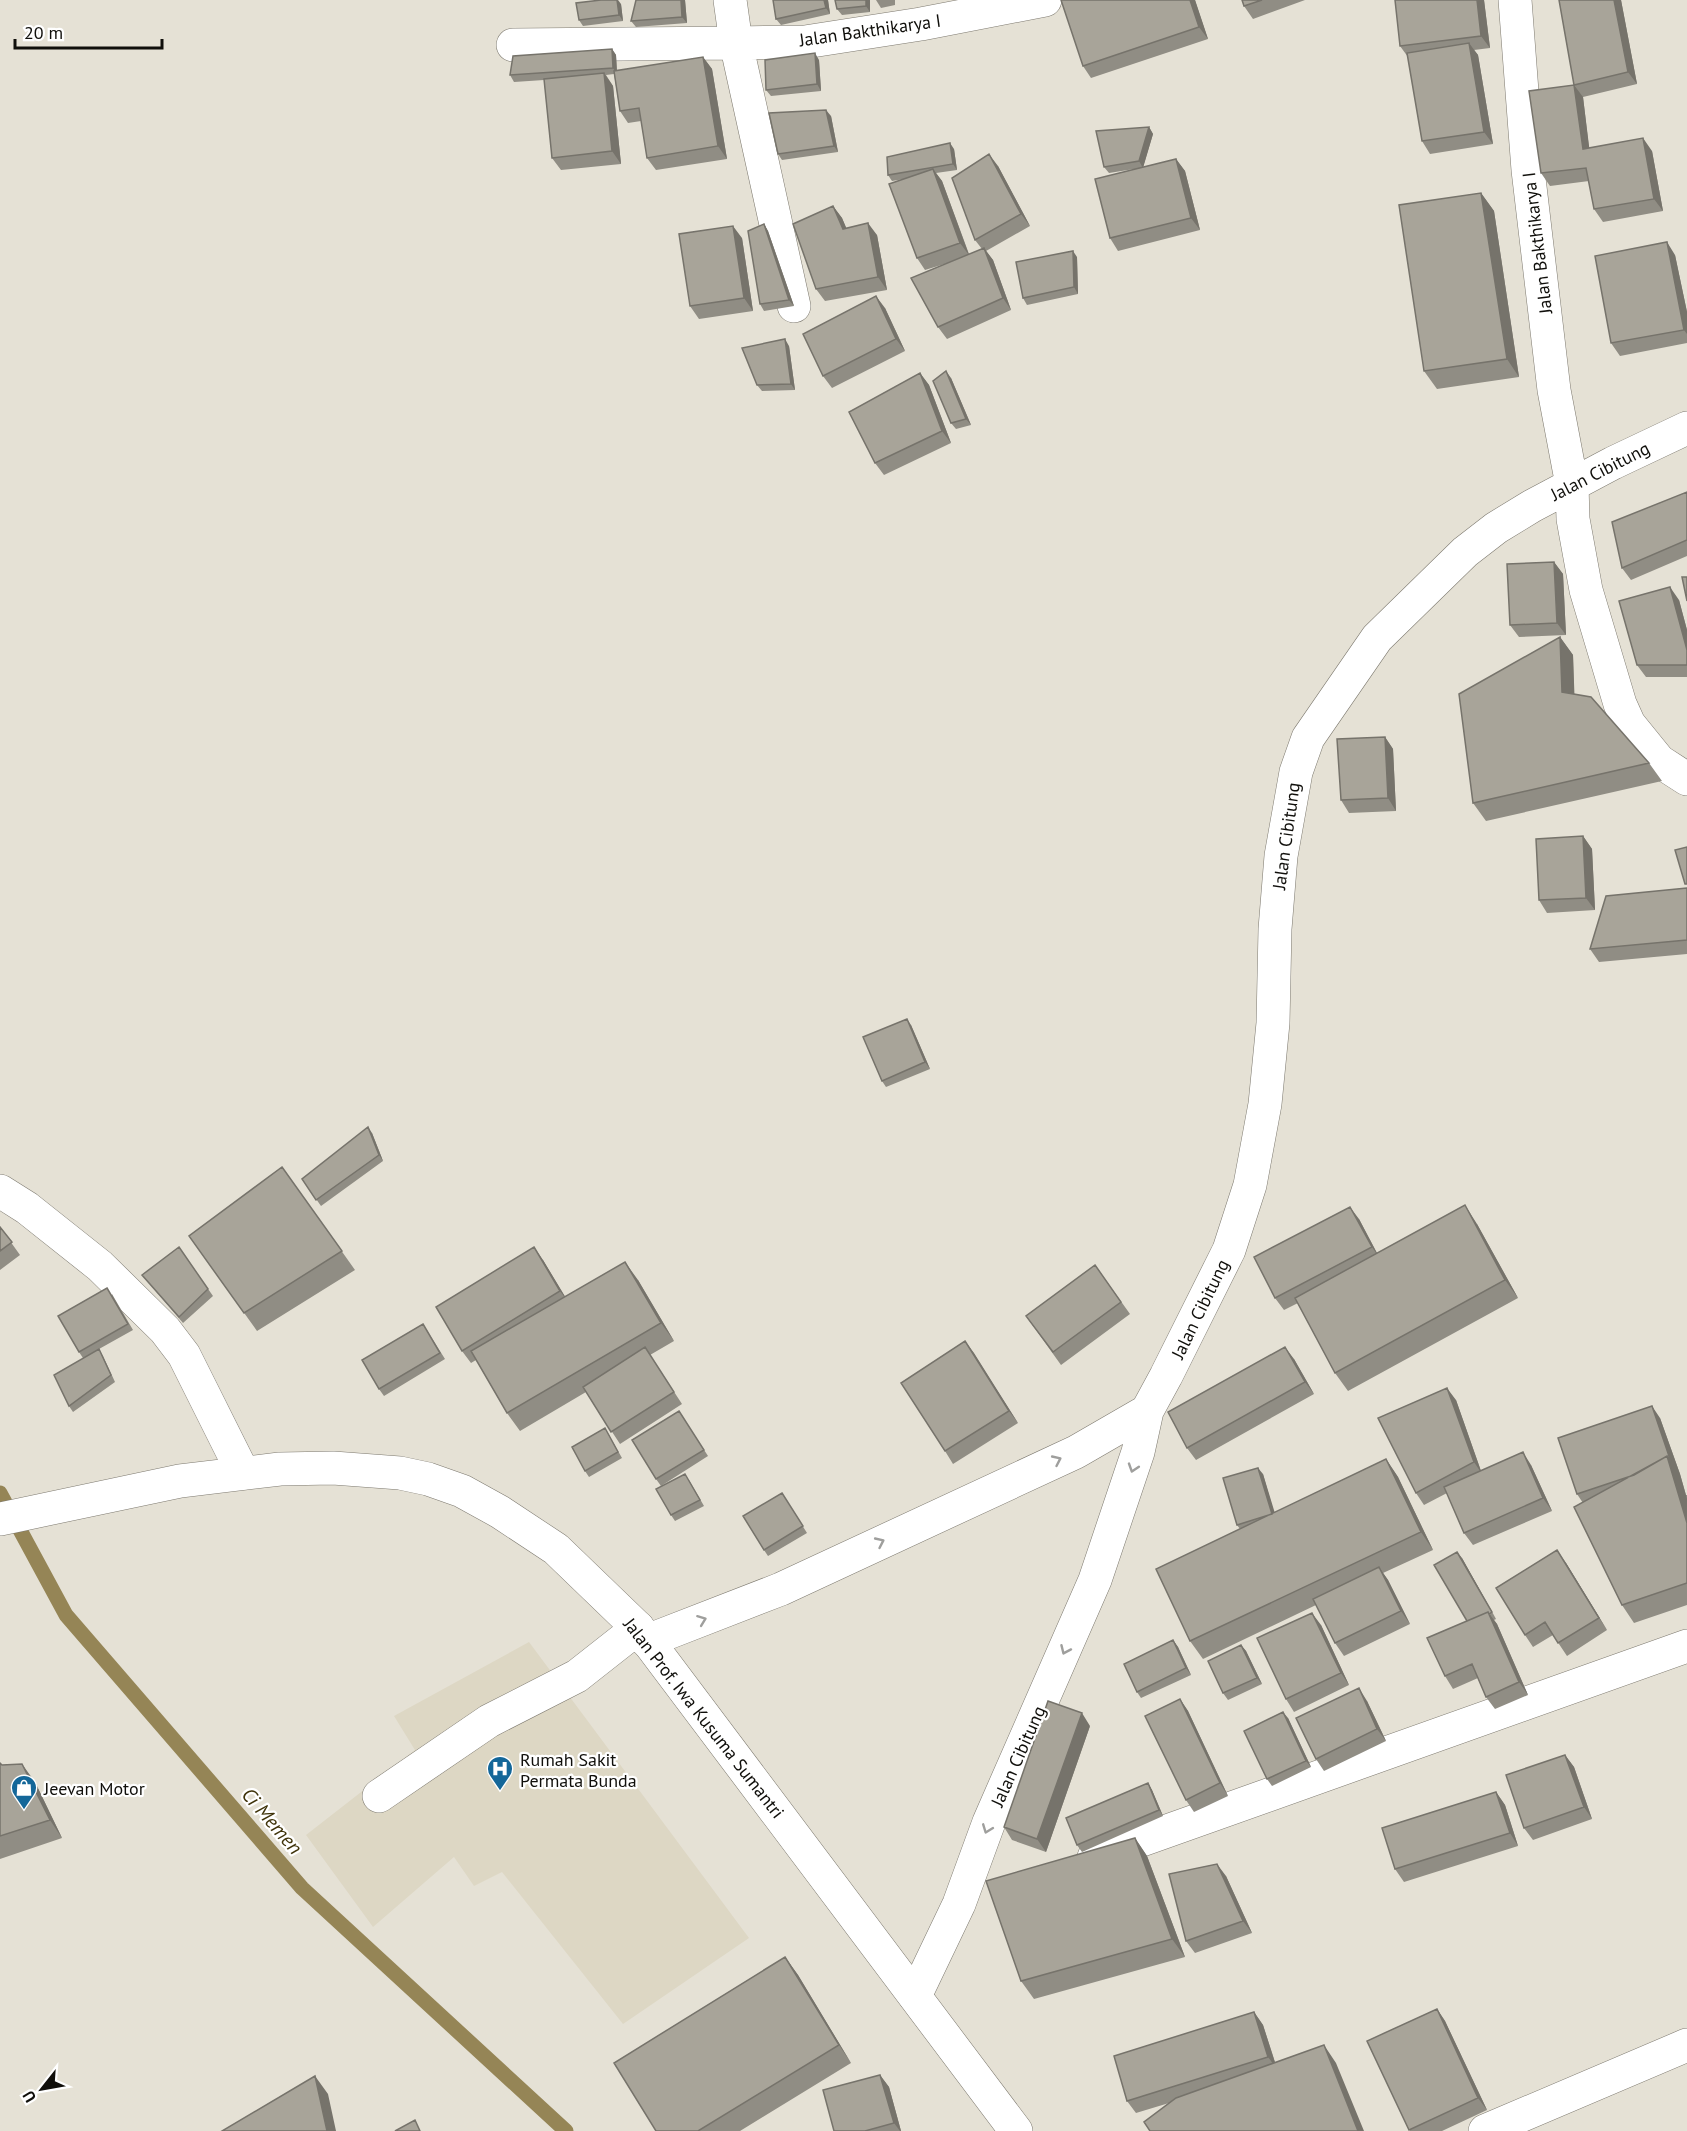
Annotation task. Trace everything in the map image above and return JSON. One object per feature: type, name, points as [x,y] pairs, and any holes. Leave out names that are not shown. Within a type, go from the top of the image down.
[{"type":"street","points":[[730,0],[736,43],[794,306]]},
{"type":"street","name":"Jalan Bakthikarya I","points":[[513,45],[805,42],[921,24],[1045,0]]},
{"type":"street","name":"Jalan Bakthikarya I","points":[[1515,0],[1528,170],[1554,390],[1572,485],[1573,519],[1586,590],[1620,704],[1629,724],[1659,761],[1687,779]]},
{"type":"street","name":"Jalan Cibitung","points":[[915,1996],[959,1904],[989,1822],[1095,1580],[1138,1452],[1147,1411],[1229,1250],[1250,1185],[1265,1104],[1273,1023],[1275,929],[1281,856],[1296,772],[1308,738],[1377,638],[1465,552],[1523,512],[1613,463],[1687,428]]},
{"type":"street","points":[[0,1191],[27,1208],[100,1266],[165,1330],[184,1356],[243,1473]]},
{"type":"street","points":[[379,1796],[489,1721],[577,1676],[642,1635],[781,1589],[1076,1452],[1147,1411]]},
{"type":"street","name":"Jalan Prof. Iwa Kusuma Sumantri","points":[[0,1519],[180,1481],[280,1469],[333,1467],[400,1473],[428,1479],[462,1491],[500,1512],[556,1549],[642,1635],[1016,2131]]},
{"type":"street","points":[[1071,1865],[1687,1646]]},
{"type":"street","points":[[959,1904],[993,1892]]},
{"type":"street","points":[[1485,2131],[1687,2045]]},
{"type":"shaded area","name":"Rumah Sakit Permata Bunda","points":[[529,1642],[749,1938],[623,2024],[502,1872],[474,1886],[454,1857],[373,1927],[306,1835],[415,1750],[394,1716]]},
{"type":"building","points":[[617,0],[619,15],[579,20],[576,3]]},
{"type":"building","points":[[636,0],[681,0],[682,17],[631,21]]},
{"type":"building","points":[[773,0],[824,0],[826,8],[776,19]]},
{"type":"building","points":[[835,0],[866,0],[866,6],[837,9]]},
{"type":"building","points":[[1061,0],[1190,0],[1199,27],[1083,66]]},
{"type":"building","points":[[1242,0],[1262,0],[1244,6]]},
{"type":"building","points":[[1395,0],[1477,0],[1481,36],[1400,46]]},
{"type":"building","points":[[1559,0],[1614,0],[1628,72],[1574,85]]},
{"type":"building","points":[[1469,43],[1484,132],[1422,141],[1407,53]]},
{"type":"building","points":[[612,49],[613,68],[510,75],[513,56]]},
{"type":"building","points":[[815,53],[817,84],[766,90],[765,60]]},
{"type":"building","points":[[703,57],[718,146],[647,158],[639,108],[620,111],[614,71]]},
{"type":"building","points":[[604,73],[612,151],[552,158],[544,79]]},
{"type":"building","points":[[1574,85],[1583,149],[1643,138],[1654,199],[1594,209],[1586,168],[1541,173],[1529,91]]},
{"type":"building","points":[[826,110],[834,146],[778,154],[769,113]]},
{"type":"building","points":[[1149,127],[1139,161],[1104,167],[1096,131]]},
{"type":"building","points":[[950,143],[953,164],[888,175],[887,157]]},
{"type":"building","points":[[989,154],[1021,214],[975,240],[952,178]]},
{"type":"building","points":[[1176,159],[1191,218],[1110,238],[1095,179]]},
{"type":"building","points":[[933,169],[960,243],[917,258],[889,184]]},
{"type":"building","points":[[1481,193],[1507,359],[1424,371],[1399,205]]},
{"type":"building","points":[[833,206],[843,229],[868,223],[878,277],[816,289],[793,224]]},
{"type":"building","points":[[764,224],[789,300],[760,304],[748,231]]},
{"type":"building","points":[[733,226],[744,298],[690,306],[679,234]]},
{"type":"building","points":[[1667,242],[1684,330],[1611,343],[1595,256]]},
{"type":"building","points":[[984,248],[1003,298],[938,327],[911,278]]},
{"type":"building","points":[[1073,251],[1074,287],[1023,298],[1016,262]]},
{"type":"building","points":[[876,296],[896,339],[823,376],[803,334]]},
{"type":"building","points":[[785,339],[791,384],[757,385],[742,348]]},
{"type":"building","points":[[946,371],[966,419],[951,423],[933,381]]},
{"type":"building","points":[[920,373],[942,431],[875,463],[849,412]]},
{"type":"building","points":[[1687,492],[1687,540],[1622,568],[1612,522]]},
{"type":"building","points":[[1554,562],[1557,623],[1510,625],[1507,564]]},
{"type":"building","points":[[1682,577],[1687,577],[1687,601]]},
{"type":"building","points":[[1670,587],[1687,650],[1687,665],[1637,665],[1619,601]]},
{"type":"building","points":[[1560,637],[1562,692],[1591,697],[1649,763],[1473,803],[1459,694]]},
{"type":"building","points":[[1385,737],[1388,798],[1341,800],[1337,739]]},
{"type":"building","points":[[1583,836],[1586,898],[1539,900],[1536,839]]},
{"type":"building","points":[[1687,847],[1687,884],[1685,884],[1675,850]]},
{"type":"building","points":[[1687,888],[1687,940],[1590,949],[1606,896]]},
{"type":"building","points":[[907,1019],[925,1062],[882,1081],[863,1037]]},
{"type":"building","points":[[368,1127],[379,1155],[316,1200],[302,1179]]},
{"type":"building","points":[[282,1167],[342,1251],[244,1313],[189,1236]]},
{"type":"building","points":[[1465,1205],[1505,1280],[1335,1373],[1295,1298]]},
{"type":"building","points":[[1350,1207],[1372,1247],[1275,1298],[1254,1257]]},
{"type":"building","points":[[0,1227],[12,1242],[0,1251]]},
{"type":"building","points":[[179,1247],[208,1289],[179,1317],[142,1275]]},
{"type":"building","points":[[534,1247],[560,1291],[462,1351],[436,1307]]},
{"type":"building","points":[[625,1262],[661,1323],[507,1413],[471,1351]]},
{"type":"building","points":[[1095,1265],[1121,1302],[1053,1352],[1026,1316]]},
{"type":"building","points":[[107,1288],[128,1324],[79,1352],[58,1316]]},
{"type":"building","points":[[423,1324],[440,1353],[379,1389],[362,1360]]},
{"type":"building","points":[[965,1341],[1009,1411],[945,1451],[901,1383]]},
{"type":"building","points":[[645,1347],[674,1392],[611,1432],[583,1387]]},
{"type":"building","points":[[1285,1347],[1305,1382],[1187,1448],[1168,1412]]},
{"type":"building","points":[[99,1349],[111,1375],[69,1406],[54,1375]]},
{"type":"building","points":[[1447,1388],[1474,1462],[1416,1493],[1378,1418]]},
{"type":"building","points":[[1652,1406],[1671,1462],[1667,1456],[1634,1475],[1577,1494],[1558,1438]]},
{"type":"building","points":[[679,1411],[704,1450],[656,1479],[632,1440]]},
{"type":"building","points":[[605,1428],[618,1452],[585,1471],[572,1447]]},
{"type":"building","points":[[1523,1452],[1543,1498],[1464,1533],[1444,1487]]},
{"type":"building","points":[[1667,1456],[1687,1523],[1687,1583],[1622,1605],[1574,1507]]},
{"type":"building","points":[[1386,1459],[1421,1532],[1190,1641],[1156,1569]]},
{"type":"building","points":[[1258,1468],[1272,1514],[1237,1525],[1223,1478]]},
{"type":"building","points":[[685,1474],[700,1500],[671,1515],[656,1489]]},
{"type":"building","points":[[782,1493],[803,1526],[764,1550],[743,1516]]},
{"type":"building","points":[[1557,1550],[1599,1618],[1558,1643],[1545,1622],[1525,1635],[1496,1588]]},
{"type":"building","points":[[1457,1552],[1492,1612],[1489,1614],[1488,1612],[1467,1621],[1434,1565]]},
{"type":"building","points":[[1379,1567],[1401,1611],[1335,1643],[1313,1599]]},
{"type":"building","points":[[1488,1612],[1519,1682],[1486,1697],[1472,1664],[1445,1676],[1427,1638]]},
{"type":"building","points":[[1312,1613],[1341,1673],[1286,1699],[1257,1638]]},
{"type":"building","points":[[1173,1640],[1186,1668],[1137,1692],[1124,1664]]},
{"type":"building","points":[[1241,1645],[1257,1678],[1223,1693],[1208,1661]]},
{"type":"building","points":[[1359,1688],[1377,1729],[1316,1759],[1296,1718]]},
{"type":"building","points":[[1180,1699],[1220,1783],[1186,1800],[1145,1716]]},
{"type":"building","points":[[1048,1701],[1082,1713],[1037,1839],[1004,1827]]},
{"type":"building","points":[[1283,1712],[1306,1761],[1267,1779],[1244,1731]]},
{"type":"building","points":[[1565,1755],[1584,1807],[1524,1828],[1506,1775]]},
{"type":"building","points":[[0,1763],[2,1765],[22,1764],[50,1820],[0,1836]]},
{"type":"building","points":[[1148,1783],[1159,1810],[1077,1845],[1066,1818]]},
{"type":"building","points":[[1496,1792],[1510,1833],[1395,1869],[1382,1828]]},
{"type":"building","points":[[1135,1838],[1172,1939],[1021,1981],[986,1881]]},
{"type":"building","points":[[1217,1864],[1243,1921],[1186,1941],[1169,1874]]},
{"type":"building","points":[[785,1957],[839,2045],[698,2131],[656,2131],[614,2063]]},
{"type":"building","points":[[1437,2009],[1478,2098],[1409,2130],[1367,2041]]},
{"type":"building","points":[[1254,2012],[1268,2057],[1127,2101],[1114,2056]]},
{"type":"building","points":[[1324,2045],[1358,2131],[1150,2131],[1144,2122],[1176,2098]]},
{"type":"building","points":[[880,2075],[894,2123],[865,2131],[834,2131],[823,2090]]},
{"type":"building","points":[[315,2076],[327,2131],[222,2131]]},
{"type":"building","points":[[415,2120],[420,2131],[395,2131]]},
{"type":"waterway","name":"Ci Memen","points":[[0,1493],[66,1615],[302,1888],[566,2131]]},
{"type":"place","name":"Rumah Sakit Permata Bunda","points":[[500,1792]]},
{"type":"place","name":"Jeevan Motor","points":[[24,1811]]}]
